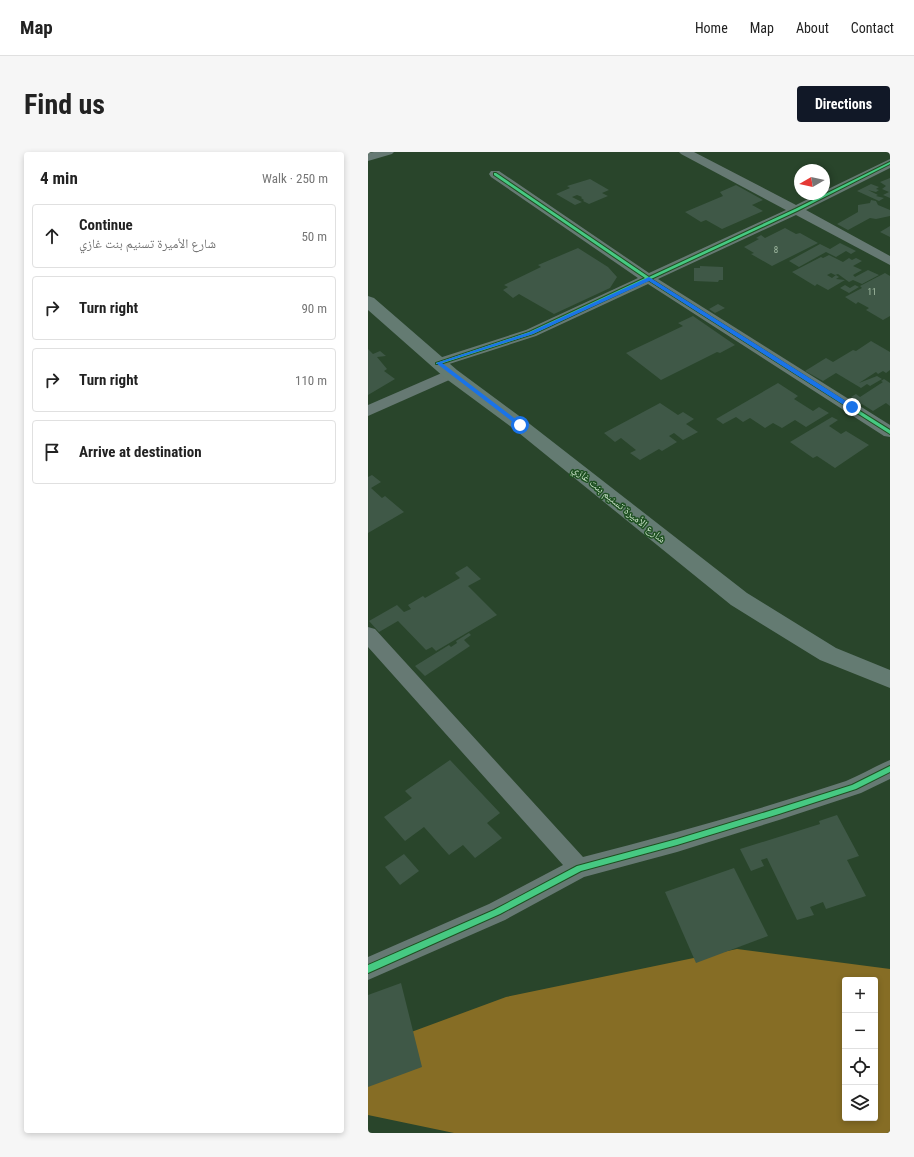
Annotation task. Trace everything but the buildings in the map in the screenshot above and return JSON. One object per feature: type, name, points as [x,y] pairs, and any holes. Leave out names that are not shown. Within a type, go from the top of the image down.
[{"type":"main road","name":"شارع الأميرة تسنيم بنت غازي","points":[[368,301],[445,368],[520,425],[739,599],[828,654],[890,679]]},
{"type":"street","points":[[368,157],[388,152]]},
{"type":"street","points":[[685,152],[890,261]]},
{"type":"street","points":[[368,411],[445,368],[531,333],[649,279],[796,210],[890,163]]},
{"type":"street","points":[[495,174],[649,279],[890,432]]},
{"type":"street","points":[[368,634],[579,868]]},
{"type":"street","points":[[368,969],[497,912],[579,868],[677,842],[780,811],[854,787],[890,769]]},
{"type":"shaded area","points":[[737,949],[890,969],[890,1133],[454,1133],[368,1115],[368,1048],[506,997]]},
{"type":"cycle path","points":[[438,363],[531,333],[796,210],[890,163]]},
{"type":"cycle path","points":[[495,174],[649,279],[890,432]]},
{"type":"cycle path","points":[[368,969],[497,912],[579,868],[677,842],[779,811],[854,787],[890,769]]},
{"type":"route","points":[[520,425],[438,363],[531,333],[649,279],[852,407]]}]
